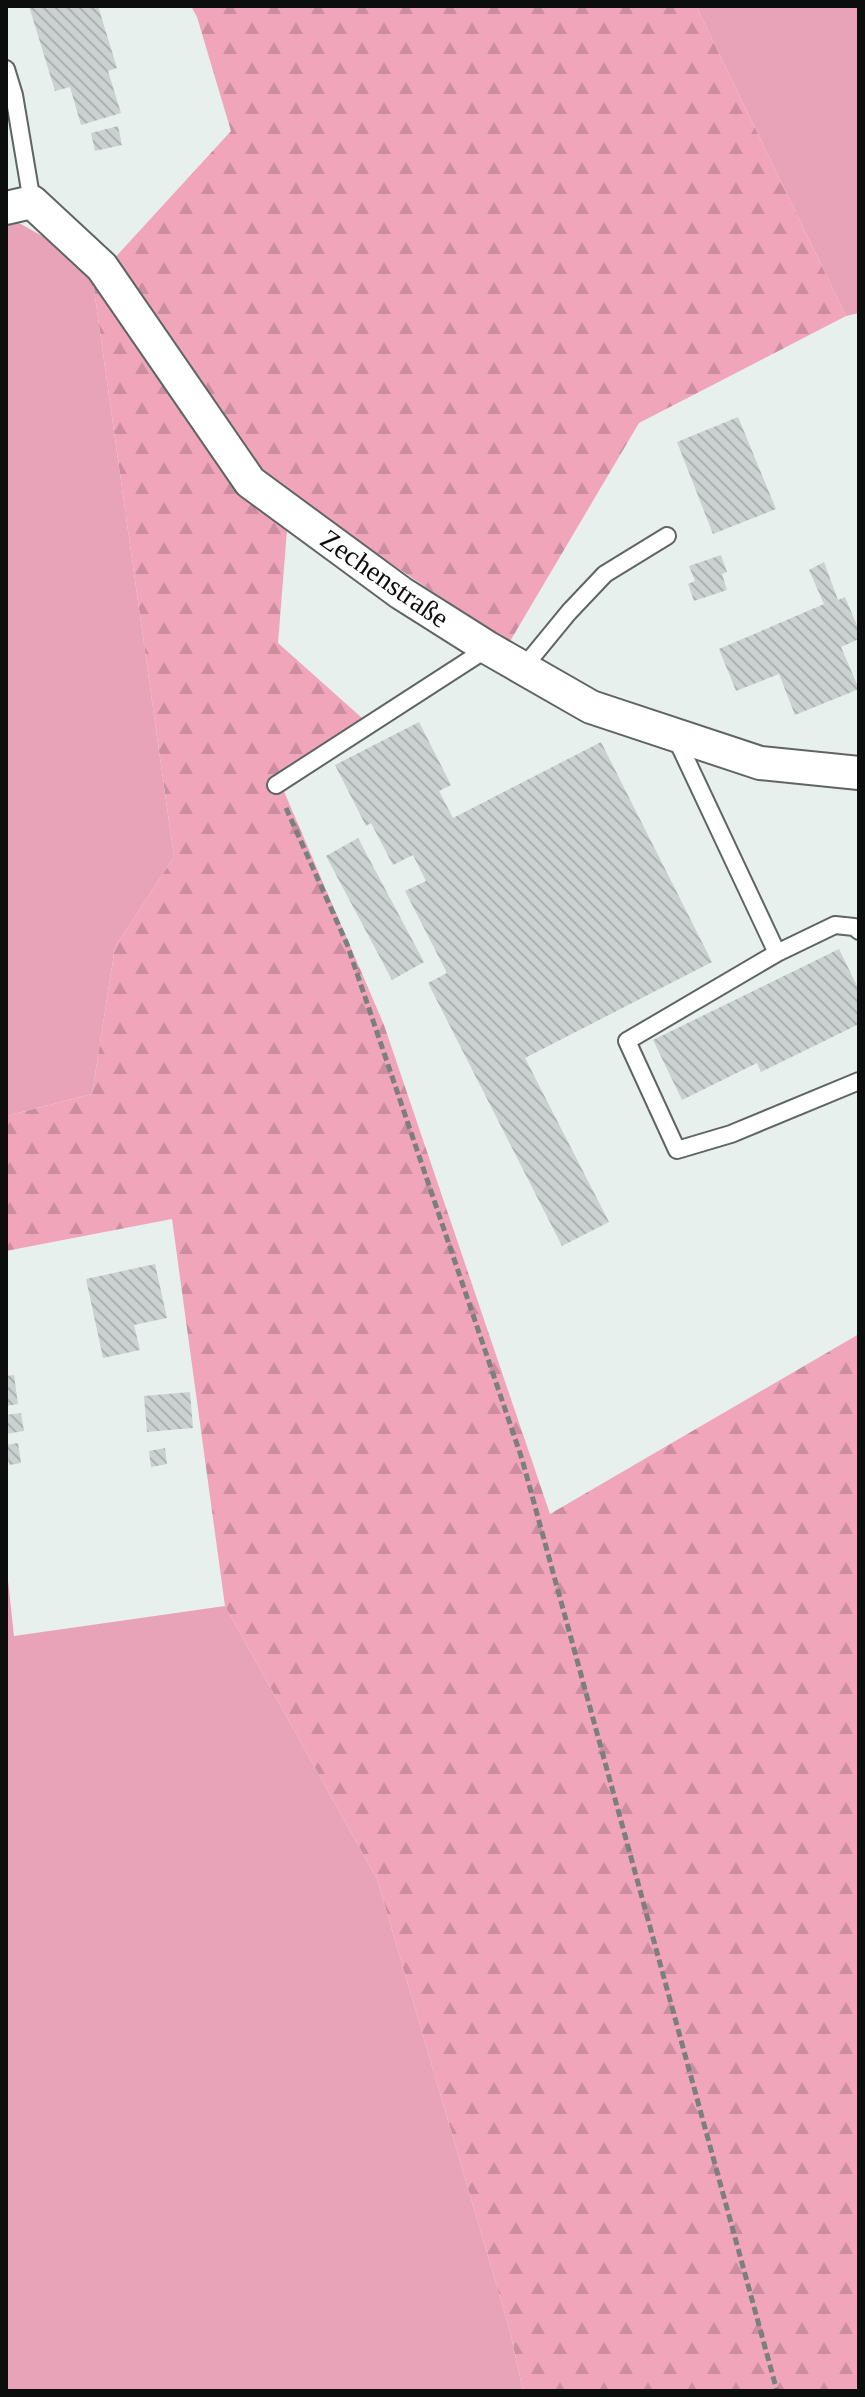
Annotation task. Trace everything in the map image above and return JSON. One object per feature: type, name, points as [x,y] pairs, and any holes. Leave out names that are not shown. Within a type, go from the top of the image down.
[{"type":"street","name":"Zechenstraße","points":[[19,205],[102,267],[250,482],[401,593],[488,648],[591,707],[760,763],[859,773]]},
{"type":"lane","points":[[6,69],[14,95],[19,205]]},
{"type":"lane","points":[[523,668],[605,574],[667,536]]},
{"type":"lane","points":[[276,785],[488,648]]},
{"type":"lane","points":[[674,735],[777,953]]},
{"type":"lane","points":[[859,931],[854,927],[835,925],[777,953],[627,1041],[677,1150],[731,1134],[859,1081]]},
{"type":"path","points":[[276,785],[347,944],[522,1459],[777,2391]]},
{"type":"shaded area","points":[[696,6],[859,6],[859,313],[846,316]]},
{"type":"shaded area","points":[[12,219],[58,245],[92,275],[174,857],[115,947],[92,1094],[6,1116],[6,220]]},
{"type":"shaded area","points":[[6,1562],[14,1636],[225,1606],[377,1879],[510,2331],[523,2391],[6,2391]]},
{"type":"green space","points":[[191,6],[696,6],[846,316],[639,423],[509,643],[261,476],[110,263],[231,131]]},
{"type":"green space","points":[[92,275],[244,491],[287,530],[278,643],[362,718],[277,775],[384,1025],[550,1514],[859,1334],[859,2391],[523,2391],[510,2331],[377,1879],[225,1606],[172,1219],[6,1251],[6,1116],[92,1094],[115,947],[174,857]]},
{"type":"building","points":[[29,6],[98,6],[117,68],[108,71],[121,113],[81,125],[70,87],[55,91]]},
{"type":"building","points":[[118,126],[122,145],[95,151],[91,133]]},
{"type":"building","points":[[738,417],[776,509],[713,534],[677,442]]},
{"type":"building","points":[[721,555],[727,572],[722,574],[727,590],[694,601],[688,584],[695,581],[689,566]]},
{"type":"building","points":[[824,562],[838,600],[845,597],[859,630],[859,639],[841,647],[859,689],[795,715],[779,674],[736,691],[719,649],[824,604],[809,570]]},
{"type":"building","points":[[419,722],[451,785],[439,791],[453,818],[601,742],[712,962],[525,1058],[609,1222],[562,1246],[428,983],[447,973],[405,891],[426,881],[413,855],[393,865],[371,823],[366,826],[335,765]]},
{"type":"building","points":[[358,838],[424,962],[392,980],[326,856]]},
{"type":"building","points":[[839,949],[859,990],[859,1024],[761,1072],[757,1063],[682,1100],[653,1040]]},
{"type":"building","points":[[155,1264],[167,1318],[134,1325],[140,1350],[103,1358],[86,1279]]},
{"type":"building","points":[[14,1375],[18,1404],[6,1406],[6,1376]]},
{"type":"building","points":[[190,1392],[193,1428],[147,1432],[144,1396]]},
{"type":"building","points":[[21,1413],[24,1431],[6,1434],[6,1415]]},
{"type":"building","points":[[18,1443],[21,1463],[9,1465],[6,1445]]},
{"type":"building","points":[[165,1448],[167,1464],[151,1467],[149,1451]]}]
